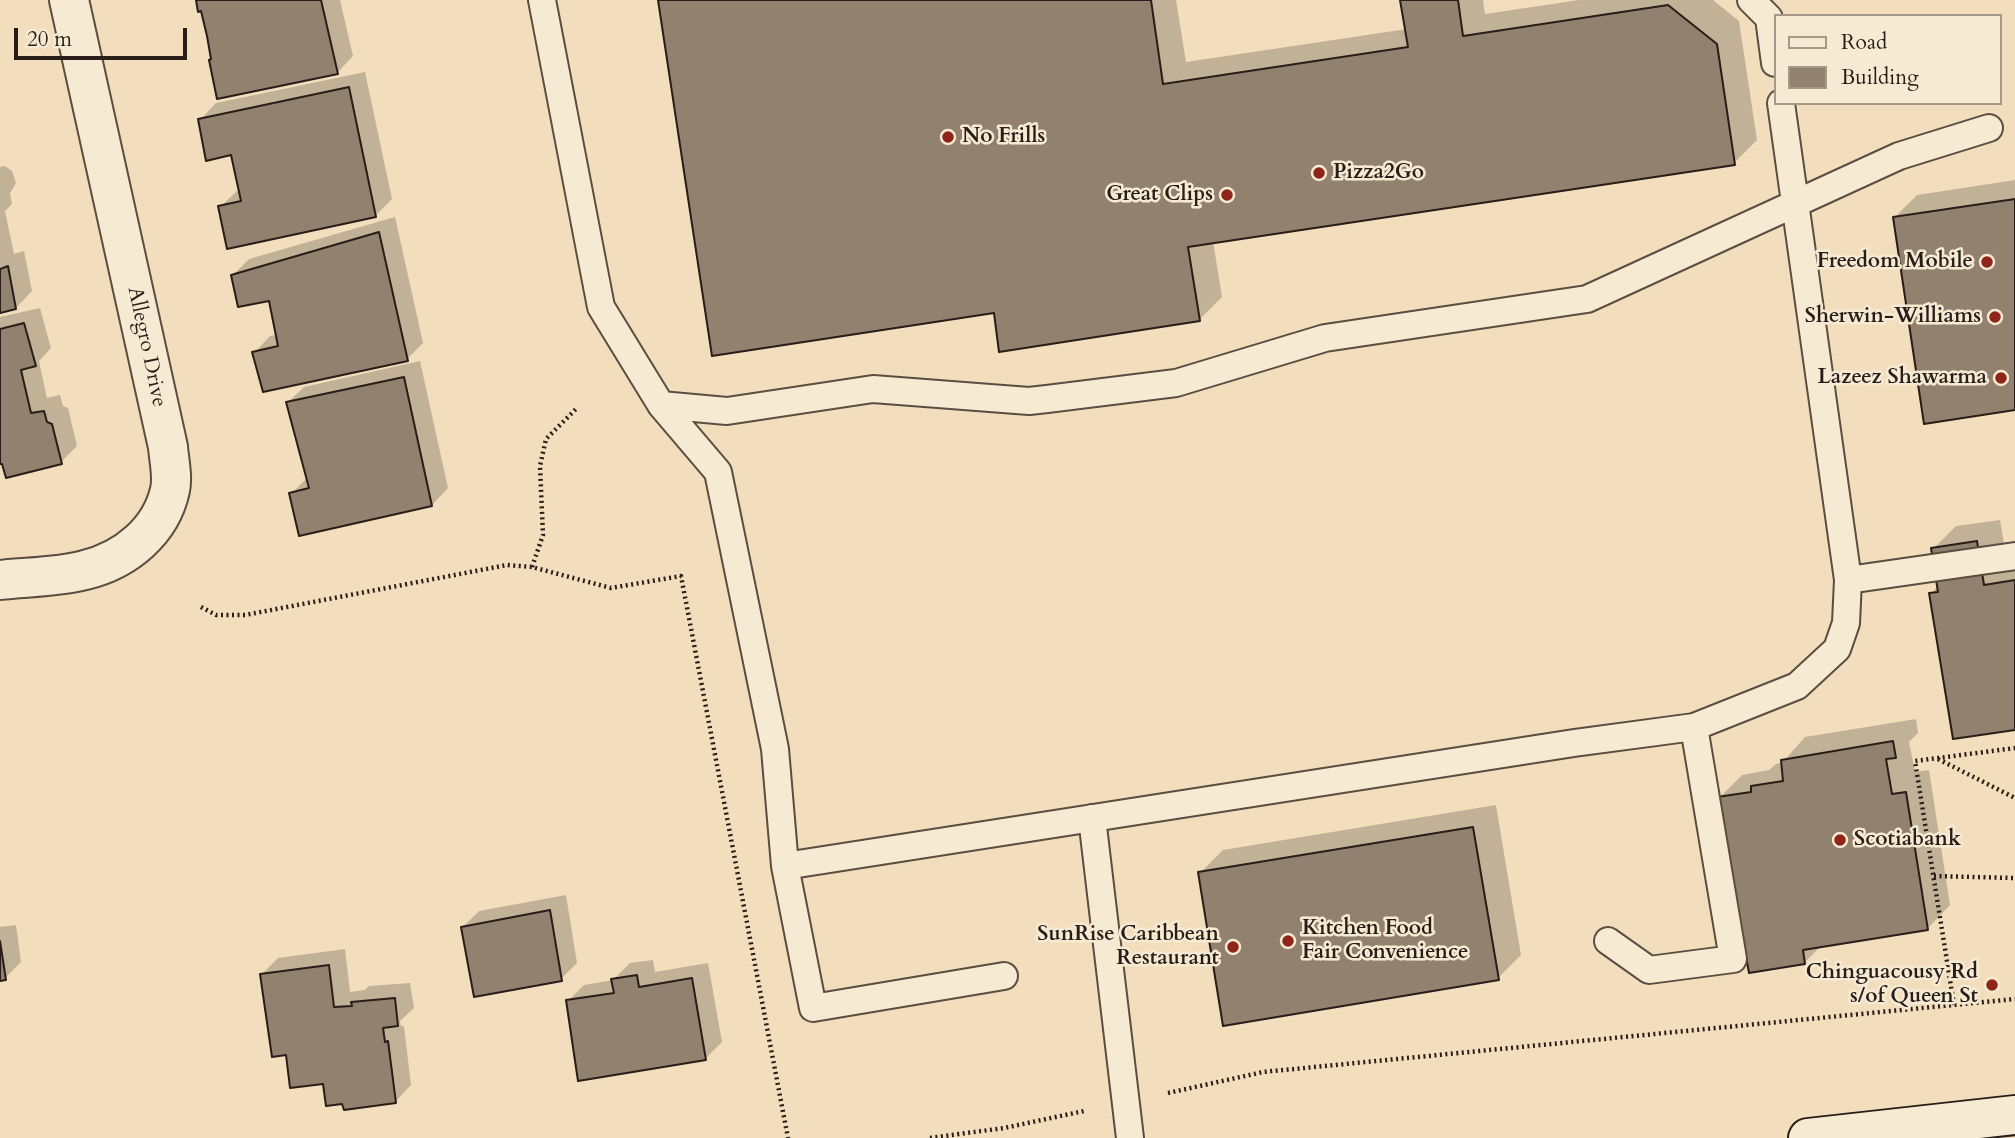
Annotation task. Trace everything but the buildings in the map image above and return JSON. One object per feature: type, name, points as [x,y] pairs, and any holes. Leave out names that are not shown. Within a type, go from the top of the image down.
[{"type":"street","name":"Allegro Drive","points":[[0,580],[85,570],[112,559],[136,545],[159,522],[171,488],[168,447],[69,0]]},
{"type":"street","points":[[1808,1138],[2015,1115]]},
{"type":"lane","points":[[542,0],[601,307],[662,405],[718,472],[775,749],[785,866],[813,1008],[1004,976]]},
{"type":"lane","points":[[1751,0],[1769,18],[1773,48]]},
{"type":"lane","points":[[785,866],[1574,743],[1694,727],[1797,686],[1837,649],[1846,623],[1848,580],[1781,105]]},
{"type":"lane","points":[[662,405],[727,411],[873,389],[1029,401],[1176,383],[1325,338],[1587,299],[1899,156],[1989,128]]},
{"type":"lane","points":[[1848,580],[2015,556]]},
{"type":"lane","points":[[1608,941],[1649,970],[1733,959],[1694,727]]},
{"type":"lane","points":[[1092,818],[1130,1138]]},
{"type":"path","points":[[532,567],[543,535],[540,466],[546,439],[578,407]]},
{"type":"path","points":[[201,607],[216,615],[245,615],[507,565],[532,567],[611,588],[681,576],[788,1138]]},
{"type":"path","points":[[1954,1005],[1915,761],[2015,748]]},
{"type":"path","points":[[1938,758],[2015,798]]},
{"type":"path","points":[[1934,876],[2015,878]]},
{"type":"path","points":[[930,1138],[1004,1128],[1263,1072],[2015,999]]},
{"type":"place","name":"No Frills","points":[[948,137]]},
{"type":"place","name":"Pizza2Go","points":[[1319,173]]},
{"type":"place","name":"Great Clips","points":[[1227,195]]},
{"type":"place","name":"Freedom Mobile","points":[[1987,262]]},
{"type":"place","name":"Sherwin-Williams","points":[[1995,317]]},
{"type":"place","name":"Lazeez Shawarma","points":[[2001,378]]},
{"type":"place","name":"Scotiabank","points":[[1840,840]]},
{"type":"place","name":"Kitchen Food Fair Convenience","points":[[1288,941]]},
{"type":"place","name":"SunRise Caribbean Restaurant","points":[[1233,947]]},
{"type":"place","name":"Chinguacousy Rd s/of Queen St","points":[[1992,985]]}]
